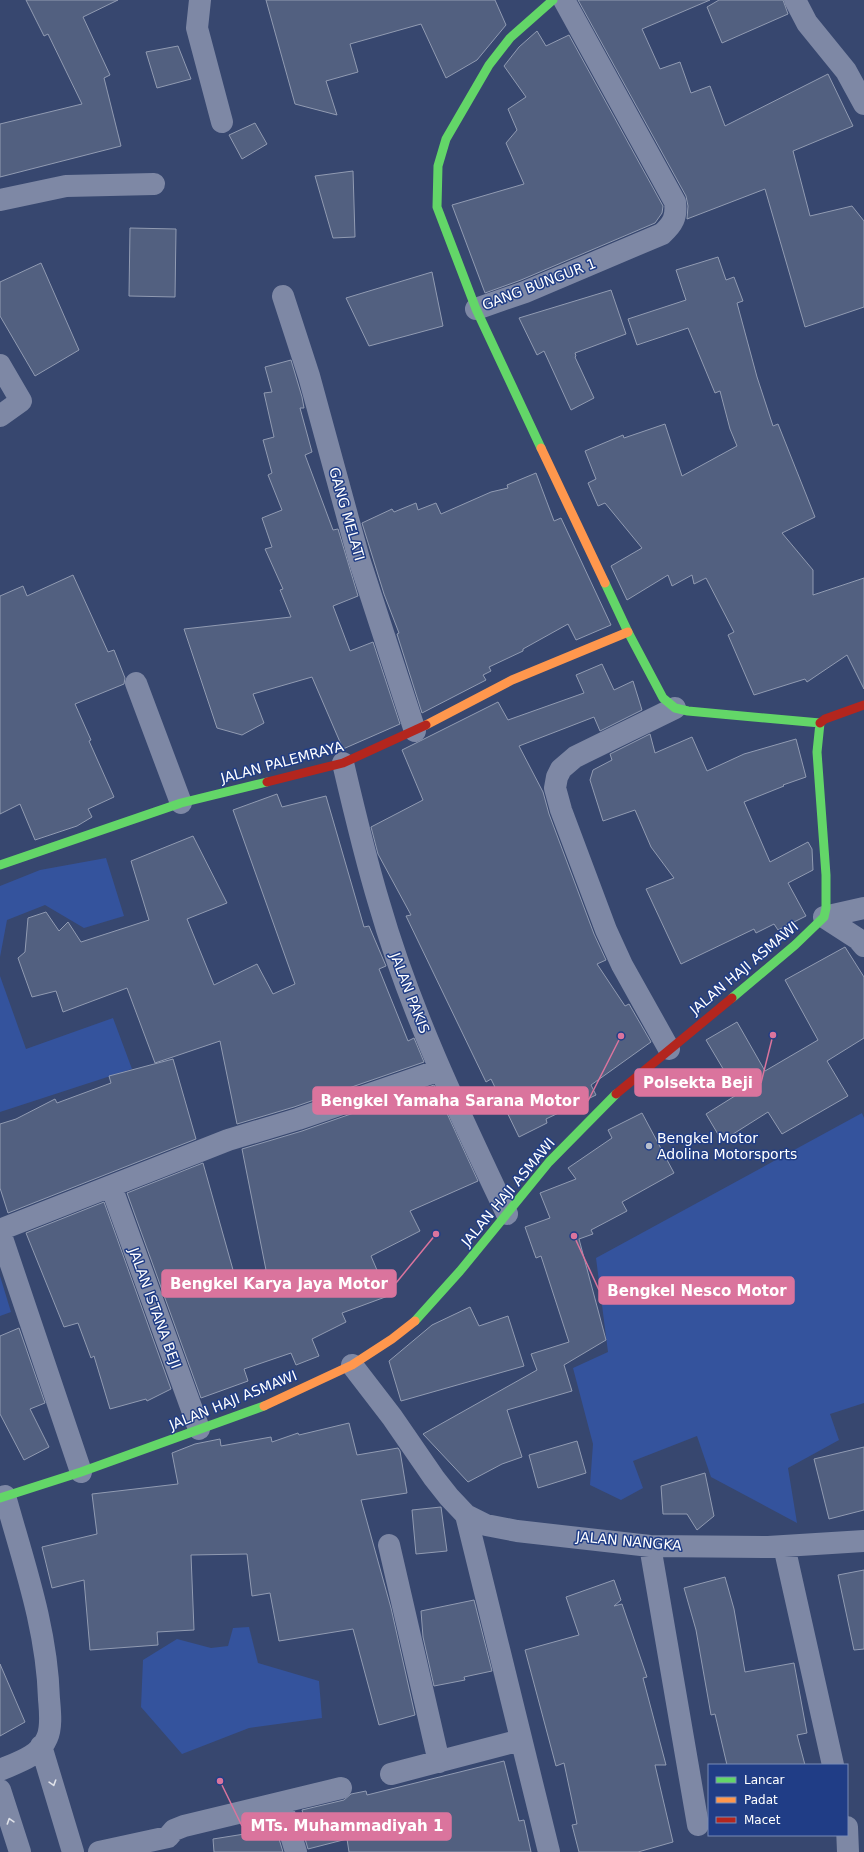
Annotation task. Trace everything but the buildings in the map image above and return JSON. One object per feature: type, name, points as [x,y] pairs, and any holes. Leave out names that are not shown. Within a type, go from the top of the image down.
[{"type":"street","points":[[200,0],[197,28],[222,122]]},
{"type":"street","points":[[476,309],[436,207],[438,166],[446,139],[489,65],[510,38],[553,0]]},
{"type":"street","name":"GANG BUNGUR 1","points":[[564,0],[675,202],[676,211],[672,224],[662,234],[525,292],[476,309],[628,632],[663,698],[675,708]]},
{"type":"street","points":[[795,0],[807,23],[846,71],[864,104]]},
{"type":"street","points":[[0,200],[66,186],[154,184]]},
{"type":"street","name":"GANG MELATI","points":[[282,296],[309,376],[359,559],[415,731]]},
{"type":"street","points":[[0,365],[21,401],[0,416]]},
{"type":"street","name":"JALAN PALEMRAYA","points":[[1,863],[181,803],[343,763],[415,731],[512,680],[628,632]]},
{"type":"street","points":[[136,683],[181,803]]},
{"type":"street","points":[[824,917],[826,908],[826,875],[817,752],[820,723],[824,719],[864,705]]},
{"type":"street","points":[[669,1049],[622,965],[606,930],[561,810],[555,788],[557,777],[561,769],[575,757],[675,708],[820,723]]},
{"type":"street","name":"JALAN PAKIS","points":[[343,763],[379,904],[409,992],[440,1070],[507,1214]]},
{"type":"street","points":[[824,917],[864,908]]},
{"type":"street","points":[[824,917],[858,940],[864,946]]},
{"type":"street","name":"JALAN HAJI ASMAWI","points":[[2,1497],[81,1472],[262,1407],[352,1365],[392,1339],[421,1316],[574,1136],[616,1094],[795,945],[824,917]]},
{"type":"street","points":[[81,1472],[0,1232],[2,1229],[228,1140],[298,1119],[440,1070]]},
{"type":"street","name":"JALAN ISTANA BEJI","points":[[111,1186],[200,1429]]},
{"type":"street","name":"JALAN NANGKA","points":[[352,1365],[392,1417],[434,1478],[466,1515],[486,1525],[517,1531],[650,1546],[784,1546],[864,1541]]},
{"type":"street","points":[[0,1770],[33,1755],[42,1746],[47,1739],[50,1720],[46,1650],[40,1621],[2,1497]]},
{"type":"street","points":[[466,1515],[549,1852]]},
{"type":"street","points":[[389,1545],[439,1762]]},
{"type":"street","points":[[650,1546],[698,1825]]},
{"type":"street","points":[[784,1546],[833,1764]]},
{"type":"street","points":[[391,1774],[521,1740]]},
{"type":"street","points":[[42,1746],[73,1852]]},
{"type":"street","points":[[99,1852],[168,1844],[174,1830],[184,1826],[341,1788]]},
{"type":"street","points":[[0,1790],[20,1852]]},
{"type":"street","points":[[281,1803],[296,1852]]},
{"type":"street","points":[[847,1836],[848,1852]]},
{"type":"shaded area","points":[[106,858],[124,916],[84,928],[45,905],[7,920],[0,957],[0,886],[40,870]]},
{"type":"shaded area","points":[[0,976],[26,1049],[113,1018],[132,1069],[0,1112]]},
{"type":"shaded area","points":[[862,1113],[864,1118],[864,1403],[830,1414],[839,1440],[788,1468],[797,1523],[711,1477],[697,1436],[633,1461],[643,1488],[621,1500],[590,1485],[593,1444],[573,1368],[608,1352],[596,1258]]},
{"type":"shaded area","points":[[0,1276],[11,1312],[0,1316]]},
{"type":"shaded area","points":[[249,1627],[258,1663],[319,1681],[322,1718],[249,1728],[182,1754],[141,1707],[143,1660],[177,1639],[211,1648],[228,1646],[233,1628]]},
{"type":"traffic: fast","points":[[541,448],[476,309],[437,207],[438,166],[446,139],[489,65],[510,38],[553,0]]},
{"type":"traffic: fast","points":[[605,583],[628,632],[663,698],[675,708],[688,711],[820,723]]},
{"type":"traffic: fast","points":[[732,998],[795,945],[824,917],[826,908],[826,875],[817,752],[820,723]]},
{"type":"traffic: fast","points":[[0,865],[181,803],[267,782]]},
{"type":"traffic: fast","points":[[415,1321],[460,1271],[549,1162],[616,1094]]},
{"type":"traffic: fast","points":[[0,1498],[81,1472],[264,1406]]},
{"type":"traffic: slow","points":[[541,448],[605,583]]},
{"type":"traffic: slow","points":[[426,725],[512,680],[628,632]]},
{"type":"traffic: slow","points":[[264,1406],[352,1365],[392,1339],[415,1321]]},
{"type":"traffic: jam","points":[[820,723],[825,719],[864,705]]},
{"type":"traffic: jam","points":[[267,782],[343,763],[426,725]]},
{"type":"traffic: jam","points":[[616,1094],[732,998]]},
{"type":"place","name":"Polsekta Beji","points":[[773,1035]]},
{"type":"place","name":"Bengkel Yamaha Sarana Motor","points":[[621,1036]]},
{"type":"place","name":"Bengkel Motor Adolina Motorsports","points":[[649,1146]]},
{"type":"place","name":"Bengkel Karya Jaya Motor","points":[[436,1234]]},
{"type":"place","name":"Bengkel Nesco Motor","points":[[574,1236]]},
{"type":"place","name":"MTs. Muhammadiyah 1","points":[[220,1781]]}]
